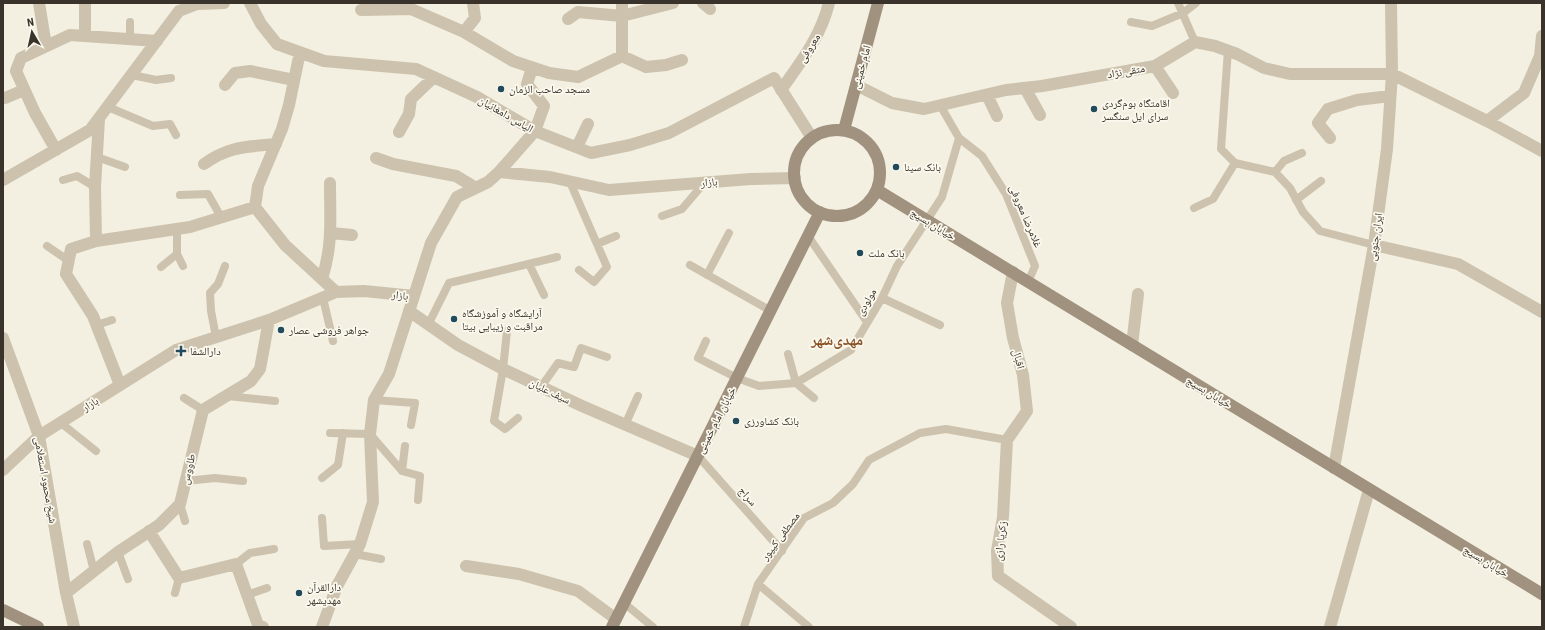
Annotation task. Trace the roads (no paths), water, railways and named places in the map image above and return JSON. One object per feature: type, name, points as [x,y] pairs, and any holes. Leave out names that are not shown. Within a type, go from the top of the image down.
[{"type":"street","points":[[39,3],[46,46]]},
{"type":"street","points":[[85,3],[85,36]]},
{"type":"street","points":[[3,180],[90,130],[157,41],[175,7],[197,4],[224,3]]},
{"type":"street","name":"الیاس دامغانیان","points":[[250,3],[260,24],[277,44],[324,61],[416,69],[477,97],[535,131],[591,153],[630,145],[669,133],[774,78],[782,90]]},
{"type":"street","points":[[464,32],[475,18],[473,3]]},
{"type":"street","points":[[622,3],[622,56]]},
{"type":"street","points":[[568,19],[578,12],[622,16],[673,3]]},
{"type":"street","name":"معروفی","points":[[782,90],[808,51],[824,23],[829,3]]},
{"type":"street","name":"امام خمینی","points":[[844,130],[878,3]]},
{"type":"street","name":"ایران جنوبی","points":[[1334,468],[1374,244],[1386,149],[1392,74],[1391,3]]},
{"type":"street","points":[[361,10],[411,9],[464,32],[513,62],[549,73],[578,77],[622,56]]},
{"type":"street","points":[[56,150],[24,90],[16,71],[21,58],[70,35],[157,41]]},
{"type":"street","points":[[1487,121],[1524,93],[1541,56],[1542,36]]},
{"type":"street","points":[[1195,42],[1228,50],[1264,68],[1290,74],[1392,74],[1487,121],[1542,151]]},
{"type":"street","name":"متقی نژاد","points":[[856,85],[892,102],[924,109],[987,94],[1155,66],[1195,42]]},
{"type":"street","points":[[300,52],[289,104],[276,144],[258,186],[255,207],[285,245],[336,292]]},
{"type":"street","points":[[622,56],[646,67],[666,65],[682,60]]},
{"type":"street","points":[[1155,66],[1173,93]]},
{"type":"street","points":[[499,172],[535,131],[544,106],[527,84],[532,68]]},
{"type":"street","points":[[225,85],[235,73],[250,71],[294,80]]},
{"type":"street","points":[[399,132],[409,114],[411,99],[434,77]]},
{"type":"street","points":[[1025,88],[1040,115]]},
{"type":"street","points":[[5,98],[24,90]]},
{"type":"street","points":[[782,90],[812,138]]},
{"type":"street","points":[[987,94],[997,116]]},
{"type":"street","points":[[1330,138],[1318,123],[1328,108],[1357,100],[1390,96]]},
{"type":"street","points":[[96,240],[95,187],[99,119]]},
{"type":"street","points":[[577,147],[588,124]]},
{"type":"street","points":[[832,130],[844,130],[864,139],[872,147],[878,157],[880,179],[877,190],[871,199],[853,213],[831,215],[820,212],[803,198],[797,188],[795,166],[798,156],[812,138],[832,130]]},
{"type":"street","points":[[204,164],[219,154],[238,148],[276,144]]},
{"type":"street","points":[[376,158],[393,164],[456,176],[476,188]]},
{"type":"street","name":"بازار","points":[[3,470],[39,436],[176,350],[269,320],[336,292],[364,291],[414,296],[431,243],[457,197],[488,182],[499,172],[550,177],[609,190],[705,182],[795,178]]},
{"type":"street","points":[[322,279],[329,257],[331,233],[330,183]]},
{"type":"street","name":"خیابان بسیج","points":[[877,190],[1542,594]]},
{"type":"street","points":[[120,385],[93,316],[66,274],[71,249],[96,240],[190,227],[255,207]]},
{"type":"street","name":"خیابان امام خمینی","points":[[614,623],[820,212]]},
{"type":"street","points":[[331,233],[352,235]]},
{"type":"street","points":[[1374,244],[1458,264],[1542,312]]},
{"type":"street","name":"اقبال","points":[[1007,440],[1027,411],[1023,375],[1013,338],[1008,303],[1012,272]]},
{"type":"street","points":[[1132,345],[1138,294]]},
{"type":"street","points":[[322,627],[337,586],[357,549],[373,502],[370,434],[374,400],[389,374],[414,296]]},
{"type":"street","name":"سیف علیان","points":[[409,312],[458,345],[503,369],[625,425],[698,456]]},
{"type":"street","points":[[203,410],[251,381],[260,369],[269,320]]},
{"type":"street","name":"شیخ محمود استعلامی","points":[[3,338],[39,436],[66,594],[74,627]]},
{"type":"street","name":"طاووس","points":[[180,504],[203,410]]},
{"type":"street","name":"زکریا رازی","points":[[1007,440],[1003,517],[997,551],[998,576],[1071,627]]},
{"type":"street","points":[[1330,627],[1369,490]]},
{"type":"street","points":[[66,594],[118,552],[159,525],[180,504]]},
{"type":"street","points":[[149,531],[179,578],[236,564],[258,625],[263,627]]},
{"type":"street","points":[[466,566],[519,574],[578,590],[614,623]]},
{"type":"street","points":[[3,610],[38,627]]},
{"type":"lane","points":[[1178,3],[1195,42]]},
{"type":"lane","points":[[1131,22],[1152,26],[1183,13],[1196,3]]},
{"type":"lane","points":[[130,22],[130,39]]},
{"type":"lane","points":[[1228,50],[1221,148],[1235,163],[1275,172],[1290,188],[1303,212],[1320,231],[1374,244]]},
{"type":"lane","points":[[132,75],[156,80],[171,78]]},
{"type":"lane","name":"غلامرضا معروفی","points":[[940,105],[959,138],[982,156],[1006,194],[1035,266],[1028,282]]},
{"type":"lane","points":[[108,107],[153,126],[170,124],[176,135]]},
{"type":"lane","name":"مولودی","points":[[706,341],[698,358],[737,378],[759,386],[796,383],[851,350],[882,298],[897,266],[942,197],[959,138]]},
{"type":"lane","points":[[1275,172],[1284,161],[1302,153]]},
{"type":"lane","points":[[97,157],[125,167]]},
{"type":"lane","points":[[1194,208],[1213,199],[1235,163]]},
{"type":"lane","points":[[63,180],[77,176],[95,187]]},
{"type":"lane","points":[[1296,200],[1321,181]]},
{"type":"lane","points":[[570,182],[606,267],[594,282],[579,270]]},
{"type":"lane","points":[[662,216],[682,209],[705,182]]},
{"type":"lane","points":[[180,195],[208,194],[221,217]]},
{"type":"lane","points":[[177,228],[176,254],[183,266]]},
{"type":"lane","points":[[707,275],[729,233]]},
{"type":"lane","points":[[597,244],[616,236]]},
{"type":"lane","points":[[808,236],[867,322]]},
{"type":"lane","points":[[47,246],[69,261]]},
{"type":"lane","points":[[161,267],[176,254]]},
{"type":"lane","points":[[428,325],[449,283],[557,257]]},
{"type":"lane","points":[[528,264],[544,296]]},
{"type":"lane","points":[[690,265],[771,311]]},
{"type":"lane","points":[[216,337],[211,311],[210,293],[218,284],[225,266]]},
{"type":"lane","points":[[323,298],[333,341]]},
{"type":"lane","points":[[882,298],[940,325]]},
{"type":"lane","points":[[97,325],[112,320]]},
{"type":"lane","points":[[507,331],[503,369],[494,421],[505,429],[518,418]]},
{"type":"lane","points":[[540,387],[558,364],[574,367],[581,348],[607,357]]},
{"type":"lane","points":[[788,354],[796,383],[814,398]]},
{"type":"lane","points":[[228,396],[275,401]]},
{"type":"lane","points":[[625,425],[638,396]]},
{"type":"lane","points":[[184,398],[203,410]]},
{"type":"lane","points":[[374,400],[414,403],[411,425]]},
{"type":"lane","points":[[61,422],[96,451]]},
{"type":"lane","name":"مصطفی کیپور","points":[[744,627],[758,584],[804,518],[833,503],[853,484],[869,460],[889,448],[920,433],[946,429],[1007,440]]},
{"type":"lane","points":[[330,433],[370,434],[402,471],[420,476],[418,500]]},
{"type":"lane","points":[[322,478],[338,465],[343,433]]},
{"type":"lane","points":[[402,471],[405,446]]},
{"type":"lane","name":"سراج","points":[[698,456],[782,551]]},
{"type":"lane","points":[[186,481],[215,478],[243,480]]},
{"type":"lane","points":[[180,504],[185,521]]},
{"type":"lane","points":[[322,518],[324,546],[357,549],[381,559]]},
{"type":"lane","points":[[87,544],[94,571]]},
{"type":"lane","points":[[236,564],[250,553],[274,549]]},
{"type":"lane","points":[[118,552],[128,579]]},
{"type":"lane","points":[[175,593],[179,578]]},
{"type":"lane","points":[[758,584],[809,627]]},
{"type":"lane","points":[[247,595],[266,588]]},
{"type":"lane","points":[[624,603],[652,627]]},
{"type":"place","name":"مسجد صاحب الزمان","points":[[501,89]]},
{"type":"place","name":"اقامتگاه بوم‌گردی سرای ایل سنگسر","points":[[1094,109]]},
{"type":"place","name":"بانک سینا","points":[[896,167]]},
{"type":"place","name":"بانک ملت","points":[[860,253]]},
{"type":"place","name":"آرایشگاه و آموزشگاه مراقبت و زیبایی بیتا","points":[[454,319]]},
{"type":"place","name":"جواهر فروشی عصار","points":[[281,330]]},
{"type":"place","name":"دارالشفا","points":[[181,351]]},
{"type":"place","name":"بانک کشاورزی","points":[[736,421]]},
{"type":"place","name":"دارالقرآن مهدیشهر","points":[[299,593]]},
{"type":"district","name":"مهدی‌شهر","points":[[837,340]]}]
